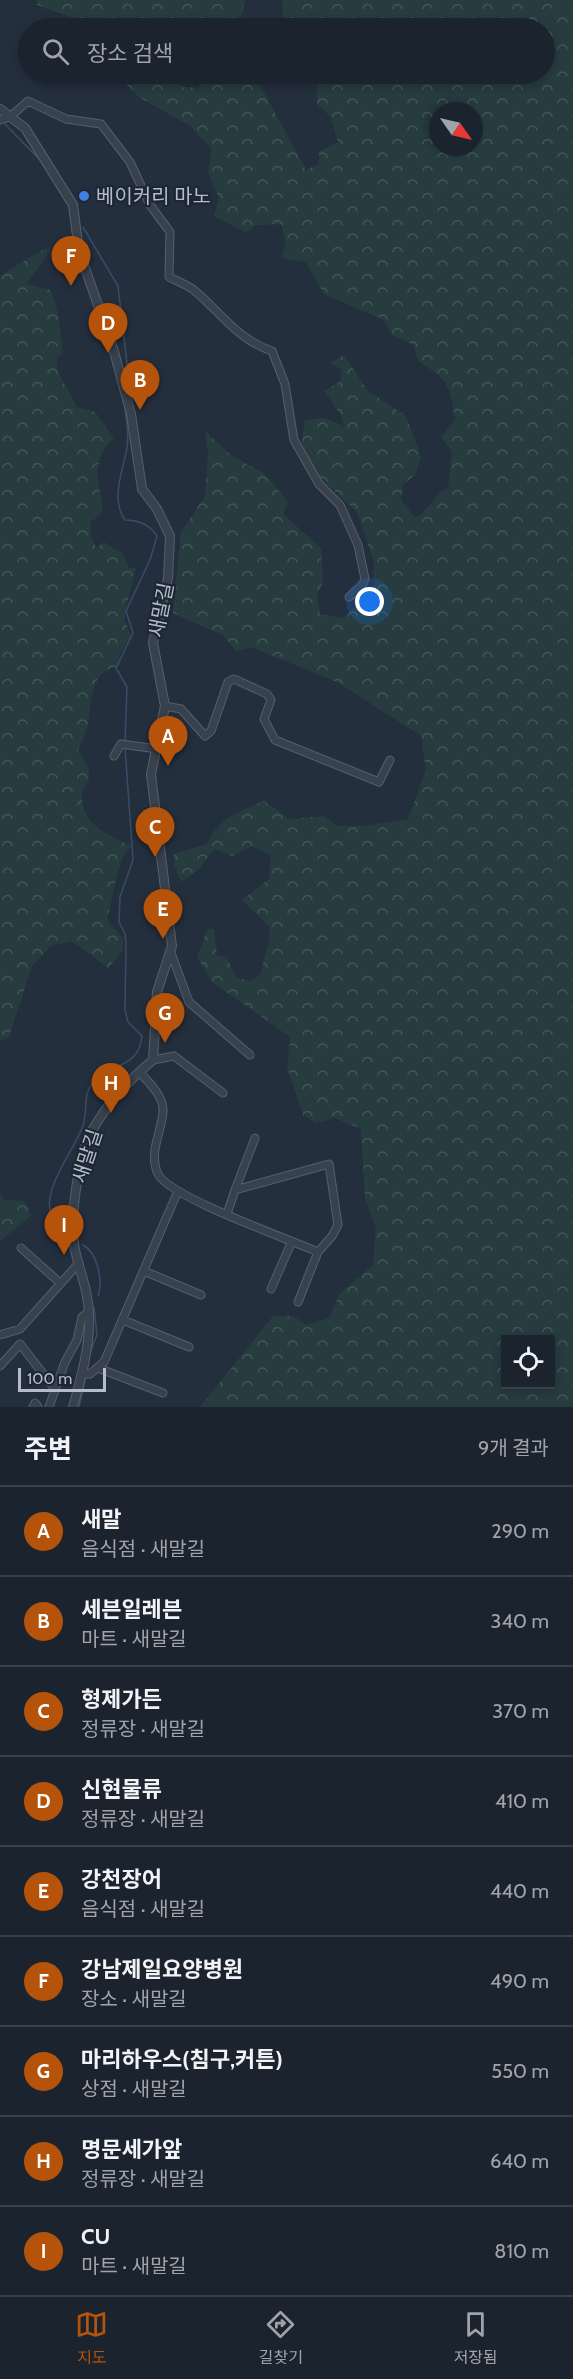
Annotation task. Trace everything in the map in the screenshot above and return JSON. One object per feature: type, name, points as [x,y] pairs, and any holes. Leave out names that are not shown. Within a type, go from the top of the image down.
[{"type":"street","points":[[0,120],[10,117],[28,101],[66,119],[101,124],[130,162],[150,205],[170,232],[169,277],[192,289],[223,320],[257,346],[272,351],[285,384],[294,440],[319,484],[340,506],[358,545],[365,579],[362,586],[349,597]]},
{"type":"street","name":"새말길","points":[[0,109],[25,128],[74,204],[80,251],[113,348],[131,414],[142,489],[157,509],[170,536],[168,578],[153,643],[165,706],[151,774],[161,843],[171,953],[157,992],[153,1060],[106,1109],[92,1131],[75,1190],[72,1223],[87,1286],[89,1312],[85,1374],[73,1407]]},
{"type":"street","points":[[165,706],[181,709],[205,736],[211,731],[228,682],[234,679],[267,694],[271,700],[264,720],[275,740],[379,782],[390,760]]},
{"type":"street","points":[[114,756],[125,744],[157,749]]},
{"type":"street","points":[[171,953],[189,1002],[250,1055]]},
{"type":"street","points":[[153,1060],[174,1056],[223,1093]]},
{"type":"street","points":[[140,1073],[154,1088],[163,1109],[156,1133],[155,1154],[158,1174],[178,1191],[318,1252]]},
{"type":"street","points":[[227,1214],[255,1138]]},
{"type":"street","points":[[235,1190],[329,1164],[338,1224],[332,1236],[318,1252],[298,1302]]},
{"type":"street","points":[[85,1374],[98,1368],[104,1362],[178,1191]]},
{"type":"street","points":[[271,1290],[292,1240]]},
{"type":"street","points":[[21,1248],[60,1282]]},
{"type":"street","points":[[0,1335],[20,1329],[60,1282],[80,1263]]},
{"type":"street","points":[[144,1271],[201,1295]]},
{"type":"street","points":[[49,1407],[65,1362],[77,1340],[82,1317],[89,1312]]},
{"type":"street","points":[[123,1320],[189,1347]]},
{"type":"street","points":[[0,1366],[20,1344],[55,1389]]},
{"type":"street","points":[[98,1368],[163,1393]]},
{"type":"street","points":[[33,1407],[35,1403],[38,1407]]},
{"type":"green space","points":[[37,0],[245,0],[241,18],[73,18],[37,5]]},
{"type":"green space","points":[[283,0],[573,0],[573,1407],[200,1407],[273,1316],[293,1316],[306,1325],[329,1318],[340,1293],[373,1265],[376,1227],[365,1199],[361,1129],[335,1118],[316,1123],[303,1115],[287,1067],[290,1037],[212,982],[197,957],[207,930],[214,929],[217,955],[227,957],[235,976],[250,982],[260,975],[270,937],[269,926],[242,900],[269,879],[271,855],[252,846],[232,856],[214,849],[199,869],[181,882],[174,866],[174,854],[207,844],[223,822],[264,801],[289,819],[325,816],[336,826],[363,826],[408,819],[426,770],[421,736],[339,683],[251,647],[236,651],[224,636],[173,613],[181,532],[205,496],[208,453],[205,431],[231,455],[265,474],[288,502],[283,514],[321,548],[323,582],[317,596],[320,614],[344,618],[373,587],[374,562],[357,512],[317,475],[301,446],[305,420],[324,418],[344,426],[341,415],[324,391],[341,381],[341,369],[330,363],[344,355],[367,390],[406,416],[421,456],[415,475],[403,485],[401,500],[415,518],[443,490],[448,488],[452,452],[441,437],[455,420],[446,384],[436,373],[418,361],[414,345],[392,335],[384,320],[324,294],[306,262],[281,258],[286,242],[281,224],[256,225],[247,233],[214,216],[219,198],[208,172],[212,149],[190,126],[139,97],[126,84],[179,84],[183,87],[199,88],[199,84],[259,84],[306,170],[319,164],[319,152],[338,142],[330,116],[317,104],[317,84],[555,84],[555,18],[282,18]]},
{"type":"green space","points":[[52,248],[26,284],[51,290],[58,313],[63,353],[57,357],[57,370],[77,407],[95,412],[114,438],[106,447],[98,463],[98,481],[103,511],[90,522],[90,532],[96,548],[104,542],[123,554],[128,567],[136,569],[125,620],[131,637],[119,654],[120,666],[110,668],[103,673],[94,687],[87,727],[78,751],[89,773],[88,781],[82,792],[83,804],[85,813],[97,827],[132,846],[121,861],[108,917],[108,921],[124,939],[122,952],[108,968],[72,941],[51,946],[32,966],[9,1037],[0,1041],[0,276],[44,249]]},
{"type":"green space","points":[[0,1193],[4,1200],[25,1201],[31,1216],[0,1241]]},
{"type":"waterway","points":[[5,124],[38,158]]},
{"type":"waterway","points":[[83,227],[118,286],[128,372],[127,386]]},
{"type":"waterway","points":[[125,410],[128,438],[118,503],[125,520],[144,524],[157,536],[150,560],[126,611],[133,633],[116,668],[127,687],[125,742]]},
{"type":"waterway","points":[[65,1232],[52,1218],[49,1207],[50,1196],[59,1172],[82,1128],[88,1091],[102,1074],[136,1054],[142,1036],[128,1022],[125,1010],[126,943],[125,934],[119,922],[120,897],[133,860],[125,747]]},
{"type":"waterway","points":[[83,1245],[96,1261],[100,1283],[98,1296]]},
{"type":"waterway","points":[[90,1353],[97,1335],[94,1307]]},
{"type":"waterway","points":[[79,1407],[86,1376]]},
{"type":"place","name":"베이커리 마노","points":[[84,196]]},
{"type":"place","name":"강남제일요양병원","points":[[71,286]]},
{"type":"place","name":"신현물류","points":[[108,353]]},
{"type":"place","name":"세븐일레븐","points":[[140,410]]},
{"type":"place","name":"새말","points":[[168,766]]},
{"type":"place","name":"형제가든","points":[[155,857]]},
{"type":"place","name":"강천장어","points":[[163,939]]},
{"type":"place","name":"마리하우스(침구,커튼)","points":[[165,1043]]},
{"type":"place","name":"명문세가앞","points":[[111,1113]]},
{"type":"place","name":"CU","points":[[64,1255]]}]
